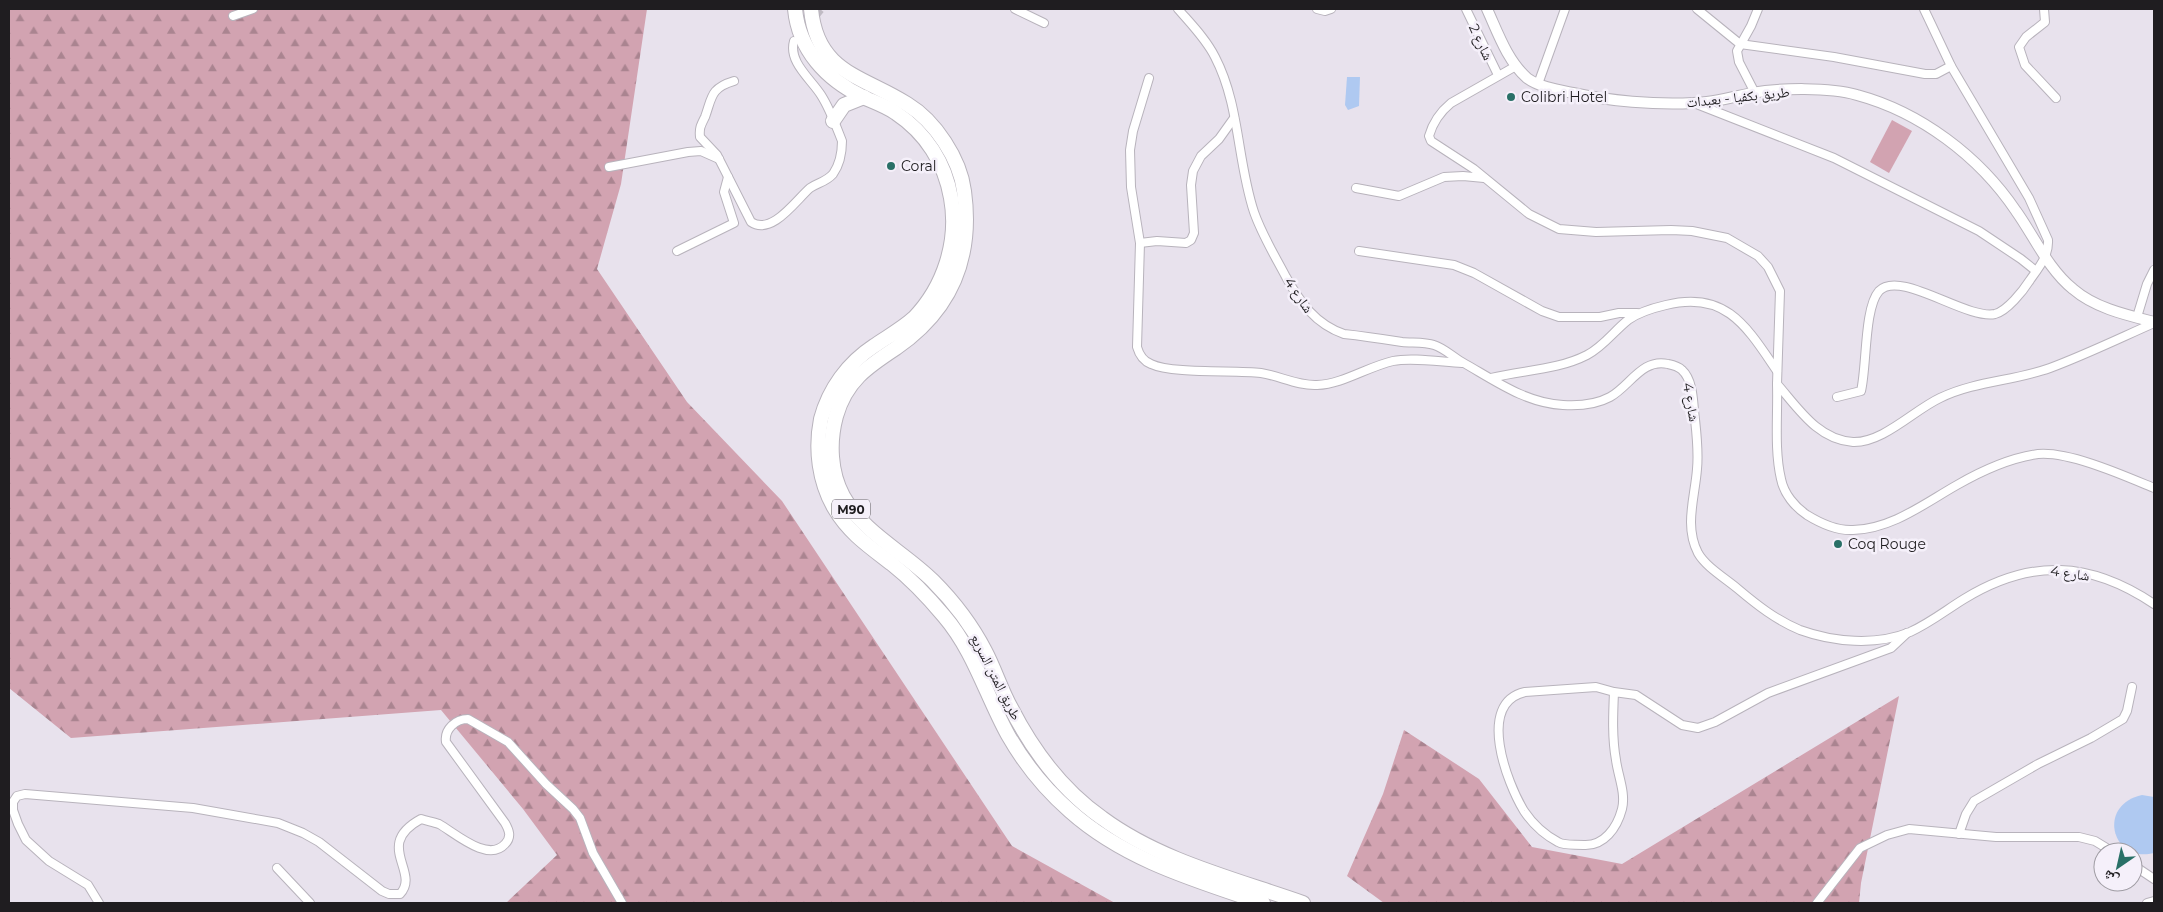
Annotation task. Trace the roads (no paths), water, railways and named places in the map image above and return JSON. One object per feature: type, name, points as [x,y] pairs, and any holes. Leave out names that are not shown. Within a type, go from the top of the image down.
[{"type":"highway","name":"طريق المتن السريع","points":[[795,9],[801,36],[816,62],[830,77],[896,113],[912,126],[934,151],[950,190],[953,225],[951,250],[944,271],[922,307],[902,328],[872,347],[850,366],[826,403],[818,445],[822,477],[832,503],[854,534],[907,577],[946,618],[974,663],[1016,747],[1042,782],[1065,807],[1090,827],[1144,860],[1263,903]]},
{"type":"highway","name":"طريق المتن السريع","points":[[811,9],[812,22],[833,61],[854,76],[908,104],[922,115],[948,148],[964,187],[967,221],[963,253],[957,274],[942,303],[923,326],[861,372],[840,403],[832,445],[835,476],[842,494],[863,523],[933,581],[956,608],[984,650],[1010,707],[1026,734],[1051,770],[1077,798],[1117,829],[1145,845],[1303,903]]},
{"type":"highway","points":[[833,121],[844,106],[864,97]]},
{"type":"main road","name":"طريق بكفيا - بعبدات","points":[[1487,9],[1507,53],[1526,77],[1538,84],[1587,96],[1694,104],[1755,93],[1822,90],[1851,93],[1873,99],[1917,120],[1955,145],[1983,170],[2016,209],[2046,257],[2072,288],[2096,304],[2154,322]]},
{"type":"street","points":[[232,16],[253,9]]},
{"type":"street","points":[[1015,9],[1044,22]]},
{"type":"street","name":"شارع 4","points":[[1178,9],[1216,58],[1234,118],[1254,212],[1270,248],[1292,287],[1311,314],[1332,330],[1344,334],[1435,345],[1515,393],[1530,399],[1563,405],[1588,404],[1609,398],[1646,366],[1652,364],[1665,363],[1680,368],[1688,378],[1694,403],[1698,468],[1691,514],[1692,536],[1702,558],[1771,616],[1799,630],[1828,638],[1881,639],[1908,633],[1966,598],[2004,578],[2043,569],[2075,571],[2095,576],[2125,588],[2154,604]]},
{"type":"street","points":[[1317,9],[1325,12],[1330,9]]},
{"type":"street","name":"شارع 2","points":[[1466,9],[1498,74]]},
{"type":"street","points":[[1538,84],[1566,9]]},
{"type":"street","points":[[1697,9],[1740,44],[1834,57],[1924,74],[1936,74],[1951,66]]},
{"type":"street","points":[[1755,93],[1740,62],[1737,51],[1758,9]]},
{"type":"street","points":[[1837,397],[1861,391],[1870,312],[1876,296],[1883,288],[1890,286],[1907,288],[1938,298],[1973,313],[1996,314],[2015,300],[2046,257],[2048,240],[2029,198],[1951,66],[1924,9]]},
{"type":"street","points":[[2044,9],[2045,22],[2026,37],[2019,47],[2025,65],[2056,98]]},
{"type":"street","points":[[734,81],[721,87],[714,93],[708,102],[699,131],[703,141],[720,160],[751,222],[756,225],[768,224],[794,206],[811,188],[827,180],[836,169],[841,156],[842,141],[820,93],[796,61],[793,49],[794,41]]},
{"type":"street","points":[[1516,66],[1498,74],[1450,103],[1438,117],[1429,136],[1434,143],[1474,169],[1529,214],[1559,228],[1577,232],[1692,231],[1727,238],[1758,256],[1768,267],[1780,291],[1781,307],[1776,371],[1778,461],[1781,481],[1788,496],[1803,512],[1838,529],[1853,530],[1891,521],[1913,511],[1993,466],[2018,458],[2041,454],[2066,457],[2088,463],[2154,488]]},
{"type":"street","points":[[1150,78],[1133,131],[1130,150],[1131,188],[1140,243],[1137,347],[1140,355],[1151,364],[1169,368],[1235,370],[1263,373],[1302,384],[1316,385],[1342,379],[1396,360],[1464,363]]},
{"type":"street","points":[[1694,104],[1834,158],[1979,230],[2022,258],[2036,271]]},
{"type":"street","points":[[1140,243],[1157,241],[1184,244],[1191,240],[1194,233],[1191,185],[1193,171],[1201,156],[1219,139],[1234,118]]},
{"type":"street","points":[[609,167],[701,151],[720,160]]},
{"type":"street","points":[[677,251],[734,223],[724,192],[728,177]]},
{"type":"street","points":[[1356,188],[1399,196],[1444,177],[1484,178]]},
{"type":"street","points":[[1359,251],[1454,266],[1474,273],[1542,311],[1559,317],[1640,314]]},
{"type":"street","points":[[2137,317],[2147,284],[2154,270]]},
{"type":"street","points":[[1491,378],[1575,361],[1590,354],[1628,320],[1640,314],[1683,302],[1700,301],[1712,303],[1736,319],[1751,334],[1776,371]]},
{"type":"street","points":[[1777,384],[1821,431],[1842,441],[1860,442],[1902,422],[1940,397],[1982,384],[2049,368],[2154,322]]},
{"type":"street","points":[[1614,692],[1614,736],[1616,759],[1623,793],[1622,811],[1610,833],[1598,843],[1572,845],[1560,843],[1534,824],[1510,784],[1505,769],[1500,740],[1500,714],[1510,699],[1519,693],[1596,687],[1627,693],[1644,698],[1682,725],[1698,728],[1715,722],[1768,693],[1891,648],[1908,633]]},
{"type":"street","points":[[1959,834],[1966,814],[1974,801],[2038,764],[2123,720],[2132,687]]},
{"type":"street","points":[[99,903],[88,885],[49,861],[26,840],[14,810],[13,802],[17,796],[25,794],[193,808],[278,823],[319,842],[382,891],[395,895],[400,894],[406,885],[399,839],[407,827],[421,819],[438,824],[472,845],[482,848],[495,850],[503,846],[509,838],[510,834],[505,823],[446,742],[446,733],[450,727],[457,721],[468,719],[508,742],[546,784],[573,809],[580,818],[593,853],[622,903]]},
{"type":"street","points":[[9,791],[17,796]]},
{"type":"street","points":[[1817,903],[1860,848],[1909,829],[1996,837],[2088,839],[2094,842]]},
{"type":"street","points":[[277,868],[310,903]]},
{"type":"street","points":[[2143,871],[2154,878]]},
{"type":"street","points":[[2147,903],[2154,901]]},
{"type":"water","points":[[1347,77],[1360,77],[1359,106],[1348,110],[1345,105]]},
{"type":"water","points":[[2142,795],[2154,797],[2154,853],[2143,854],[2143,842],[2120,842],[2115,832],[2115,821],[2119,810],[2128,801]]},
{"type":"tunnel","points":[[800,34],[821,9]]},
{"type":"place","name":"Colibri Hotel","points":[[1511,97]]},
{"type":"place","name":"Coral","points":[[891,166]]},
{"type":"place","name":"Coq Rouge","points":[[1838,544]]}]
